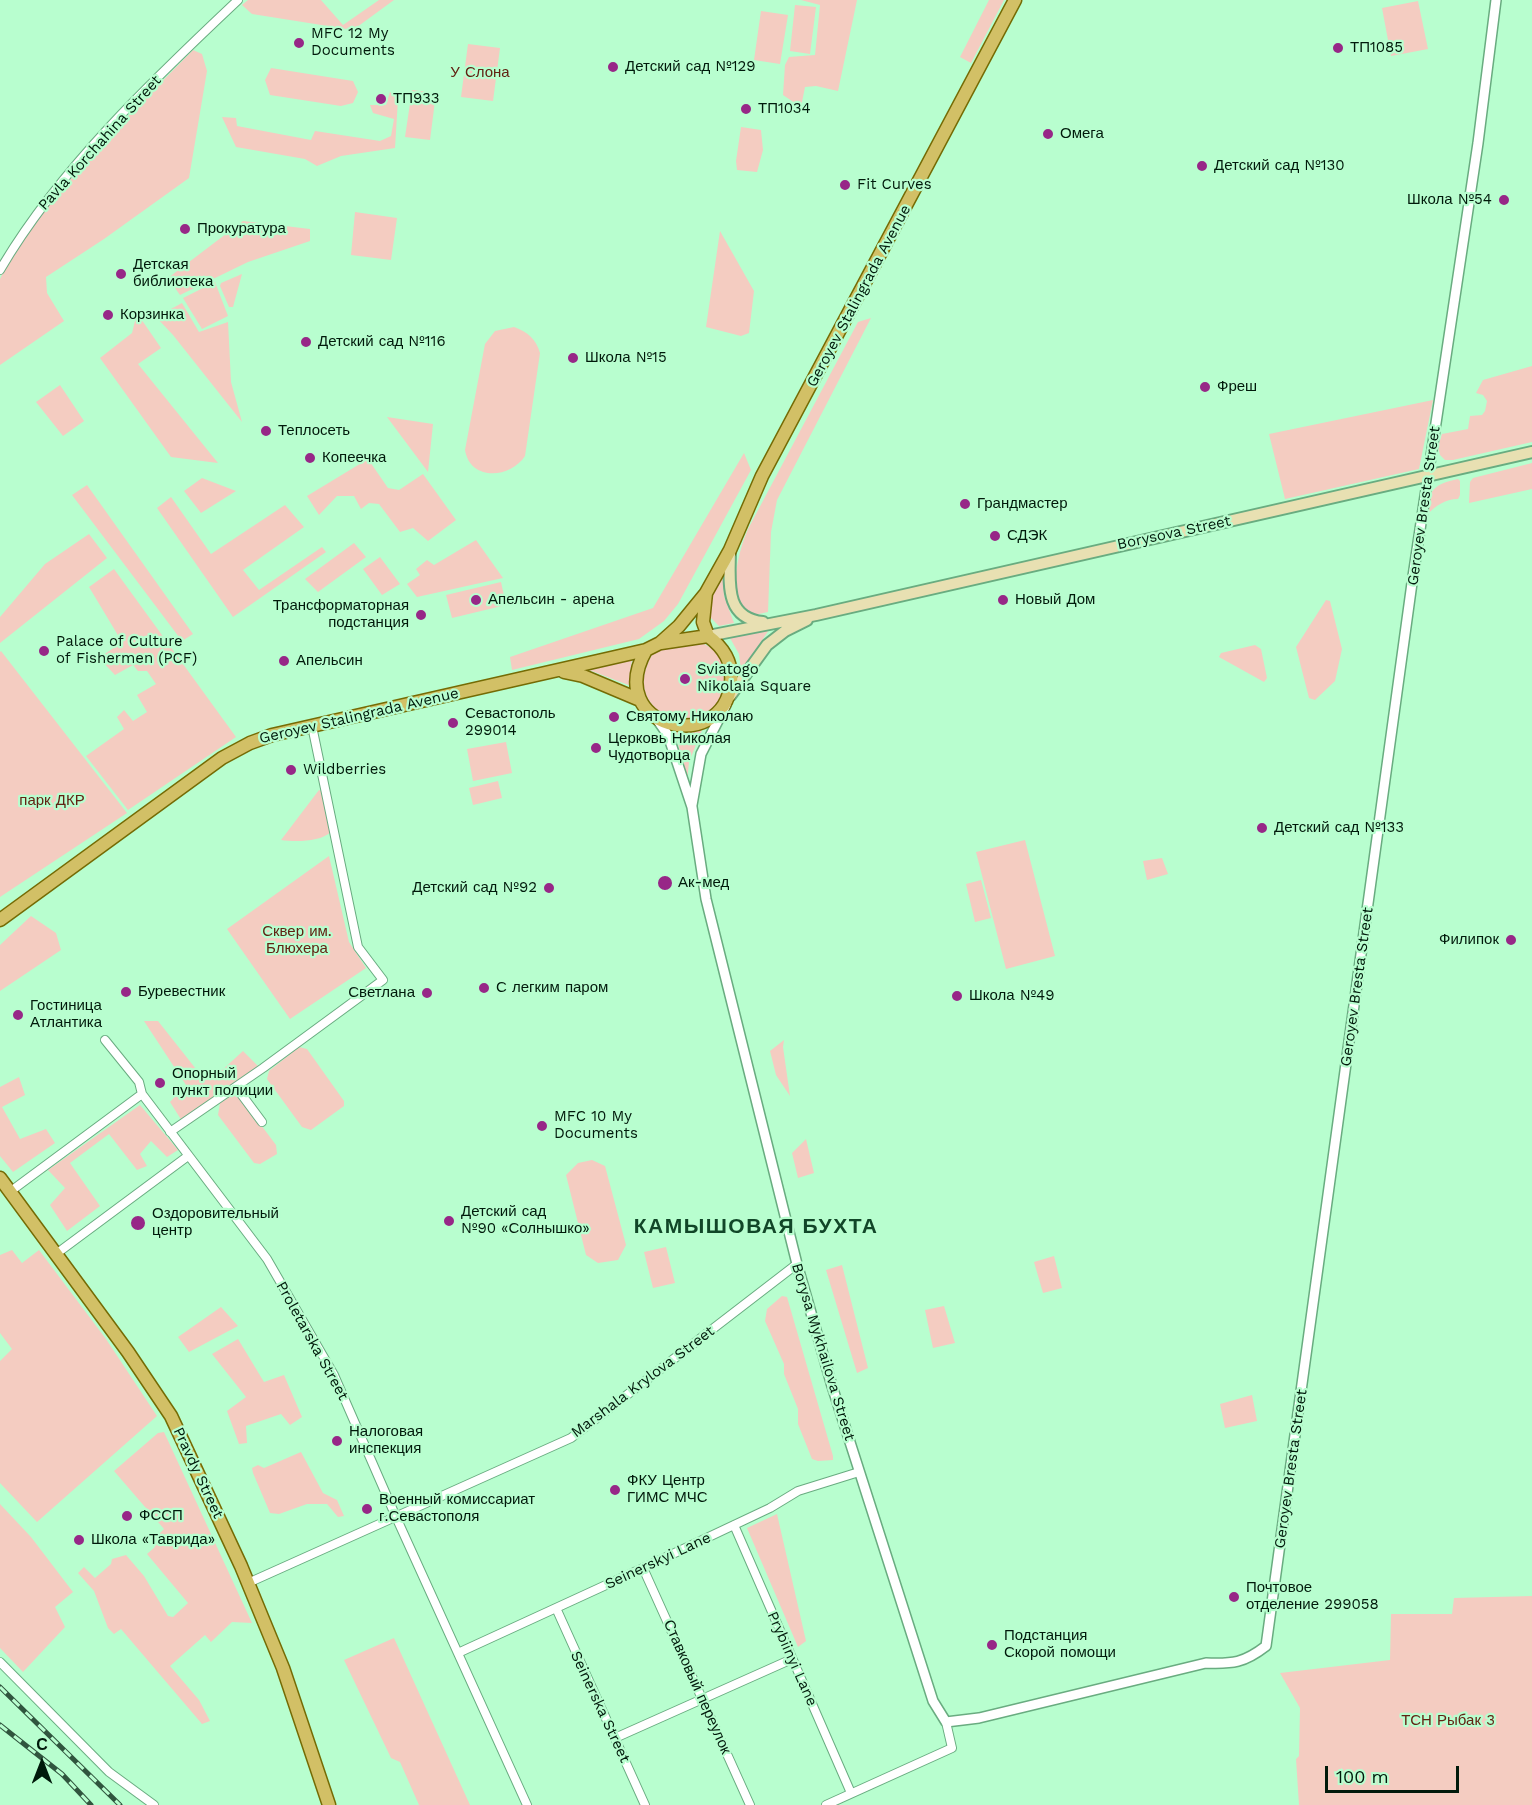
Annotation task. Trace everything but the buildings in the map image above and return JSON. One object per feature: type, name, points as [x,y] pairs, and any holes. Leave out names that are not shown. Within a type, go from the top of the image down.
[{"type":"main road","name":"Geroyev Stalingrada Avenue","points":[[0,920],[222,758],[250,743],[272,735],[646,650],[660,643],[674,631],[706,593],[730,550],[762,477],[1015,0]]},
{"type":"main road","name":"Borysova Street","points":[[708,636],[816,615],[1532,452]]},
{"type":"main road","points":[[730,550],[730,596],[739,614],[752,621],[772,623]]},
{"type":"main road","name":"Geroyev Stalingrada Avenue","points":[[706,593],[704,622],[708,636]]},
{"type":"main road","name":"Borysova Street","points":[[730,696],[767,645],[785,631],[816,615]]},
{"type":"main road","points":[[646,650],[638,664],[636,684],[640,700],[655,718],[671,724],[686,726],[703,723],[712,717],[730,696],[732,676],[729,660],[721,645],[708,636],[660,643]]},
{"type":"main road","name":"Geroyev Stalingrada Avenue","points":[[557,671],[583,676],[640,700]]},
{"type":"main road","name":"Pravdy Street","points":[[0,1178],[149,1381],[171,1416],[248,1583],[283,1668],[328,1805]]},
{"type":"street","name":"Pavla Korchahina Street","points":[[0,270],[4,254],[42,205],[125,111],[238,0]]},
{"type":"street","name":"Geroyev Bresta Street","points":[[945,1722],[979,1718],[1206,1663],[1225,1664],[1251,1658],[1266,1646],[1496,0]]},
{"type":"street","name":"Borysa Mykhailova Street","points":[[692,807],[701,754],[730,696]]},
{"type":"street","name":"Borysa Mykhailova Street","points":[[655,718],[668,735],[692,807],[706,898],[797,1264],[859,1472],[933,1701],[945,1722],[952,1748],[851,1793]]},
{"type":"street","points":[[170,1132],[383,980],[358,947],[312,726]]},
{"type":"street","name":"Proletarska Street","points":[[105,1040],[138,1082],[142,1094],[170,1132],[267,1259],[334,1375],[396,1518],[527,1805]]},
{"type":"street","points":[[236,1087],[262,1122]]},
{"type":"street","points":[[11,1191],[142,1094]]},
{"type":"street","points":[[56,1254],[188,1156]]},
{"type":"street","name":"Marshala Krylova Street","points":[[248,1583],[571,1438],[797,1264]]},
{"type":"street","name":"Seinerskyi Lane","points":[[458,1653],[644,1568],[798,1491],[859,1472]]},
{"type":"street","name":"Prybiinyi Lane","points":[[734,1525],[851,1793]]},
{"type":"street","name":"Ставковый переулок","points":[[644,1568],[750,1805]]},
{"type":"street","name":"Seinerska Street","points":[[556,1608],[645,1805]]},
{"type":"street","points":[[615,1738],[792,1659]]},
{"type":"street","points":[[0,1662],[109,1772],[154,1805]]},
{"type":"street","points":[[826,1805],[851,1793]]},
{"type":"green space","points":[[248,0],[321,0],[343,25],[379,0],[394,0],[353,30],[252,14],[242,5]]},
{"type":"green space","points":[[801,0],[857,0],[838,91],[816,86],[805,87],[801,107],[783,95],[785,65],[789,57],[815,55],[820,5]]},
{"type":"green space","points":[[989,0],[1004,0],[971,63],[960,57]]},
{"type":"green space","points":[[1418,1],[1428,49],[1391,56],[1382,8]]},
{"type":"green space","points":[[795,5],[816,7],[810,54],[790,51]]},
{"type":"green space","points":[[761,11],[788,15],[780,64],[754,60]]},
{"type":"green space","name":"У Слона","points":[[468,44],[500,48],[493,101],[461,97]]},
{"type":"green space","points":[[193,50],[202,54],[207,71],[189,178],[46,277],[47,293],[64,321],[0,365],[0,279],[7,264],[38,215],[130,114]]},
{"type":"green space","points":[[271,68],[353,81],[358,92],[353,103],[341,106],[270,95],[265,80]]},
{"type":"green space","points":[[412,90],[436,93],[430,140],[405,137]]},
{"type":"green space","points":[[390,92],[398,99],[395,148],[341,156],[317,166],[305,159],[236,147],[222,117],[236,118],[237,126],[311,140],[315,131],[380,141],[391,136],[394,119],[373,113],[370,105],[386,105]]},
{"type":"green space","points":[[741,127],[761,130],[763,150],[757,172],[737,170],[736,161]]},
{"type":"green space","points":[[355,212],[397,218],[391,260],[351,255]]},
{"type":"green space","points":[[243,221],[310,229],[310,241],[248,262],[180,295],[168,278]]},
{"type":"green space","points":[[720,231],[754,291],[749,333],[741,336],[706,327]]},
{"type":"green space","points":[[242,274],[233,307],[229,307],[220,286],[221,283]]},
{"type":"green space","points":[[215,282],[228,316],[202,329],[183,298]]},
{"type":"green space","points":[[182,303],[199,332],[228,322],[231,382],[242,422],[156,317]]},
{"type":"green space","points":[[137,313],[161,348],[138,364],[218,463],[171,457],[100,358],[132,333]]},
{"type":"green space","points":[[871,318],[777,500],[771,532],[768,612],[754,615],[742,607],[736,590],[739,557],[748,529],[858,322]]},
{"type":"green space","points":[[514,327],[531,337],[540,353],[525,456],[510,469],[501,472],[482,472],[468,460],[465,450],[485,344],[495,331]]},
{"type":"green space","points":[[1532,366],[1532,442],[1445,460],[1440,455],[1438,447],[1442,434],[1468,429],[1470,416],[1482,415],[1485,411],[1487,401],[1483,395],[1476,393],[1483,380]]},
{"type":"green space","points":[[60,385],[84,421],[63,436],[36,402]]},
{"type":"green space","points":[[1433,400],[1419,469],[1285,499],[1269,434]]},
{"type":"green space","points":[[387,417],[433,424],[428,472]]},
{"type":"green space","points":[[744,453],[751,470],[678,604],[664,621],[639,639],[512,670],[510,657],[653,608]]},
{"type":"green space","points":[[368,459],[388,488],[399,490],[423,474],[456,520],[428,541],[413,528],[400,532],[379,504],[369,503],[361,509],[354,496],[337,496],[319,515],[307,496]]},
{"type":"green space","points":[[1532,463],[1532,489],[1469,503],[1470,482],[1473,478]]},
{"type":"green space","points":[[202,478],[236,491],[201,513],[184,491]]},
{"type":"green space","points":[[1458,479],[1460,495],[1458,499],[1441,504],[1427,515],[1429,500],[1434,490],[1443,483]]},
{"type":"green space","points":[[87,485],[193,634],[182,641],[72,495]]},
{"type":"green space","points":[[171,497],[211,554],[285,505],[304,527],[243,570],[259,590],[322,547],[326,552],[233,617],[157,508]]},
{"type":"green space","points":[[89,534],[107,558],[0,643],[0,617],[45,564]]},
{"type":"green space","points":[[476,540],[503,578],[417,597],[407,584],[420,575],[416,569],[427,560],[434,565]]},
{"type":"green space","points":[[354,543],[366,557],[318,592],[305,579]]},
{"type":"green space","points":[[380,557],[400,584],[382,595],[363,569]]},
{"type":"green space","points":[[114,569],[236,737],[128,810],[86,756],[124,729],[117,717],[124,710],[133,721],[147,712],[137,695],[156,684],[147,671],[138,671],[133,665],[115,675],[99,658],[122,642],[89,587]]},
{"type":"green space","points":[[723,572],[724,596],[734,623],[719,626],[710,617],[712,597]]},
{"type":"green space","name":"Апельсин - арена","points":[[501,582],[506,605],[452,618],[446,595]]},
{"type":"green space","points":[[1326,600],[1330,601],[1342,649],[1335,681],[1315,700],[1309,698],[1296,647]]},
{"type":"green space","points":[[769,630],[741,671],[739,654],[730,638]]},
{"type":"green space","points":[[699,641],[720,653],[726,680],[720,699],[709,711],[694,717],[678,718],[663,713],[651,703],[644,689],[645,671],[649,660],[655,650]]},
{"type":"green space","points":[[1255,645],[1261,649],[1267,678],[1264,682],[1219,657],[1221,653]]},
{"type":"green space","name":"парк ДКР","points":[[0,652],[127,813],[0,897]]},
{"type":"green space","points":[[632,660],[631,686],[589,670]]},
{"type":"green space","points":[[702,730],[689,762],[687,782],[675,731]]},
{"type":"green space","points":[[506,742],[512,773],[473,781],[467,749]]},
{"type":"green space","points":[[498,781],[502,798],[473,805],[469,788]]},
{"type":"green space","points":[[319,790],[331,832],[321,838],[301,841],[281,840]]},
{"type":"green space","points":[[1025,840],[1055,956],[1006,969],[976,852]]},
{"type":"green space","name":"Сквер им. Блюхера","points":[[329,856],[349,942],[366,968],[290,1019],[227,929]]},
{"type":"green space","points":[[1162,858],[1168,874],[1147,880],[1143,861]]},
{"type":"green space","points":[[981,880],[991,918],[975,922],[966,884]]},
{"type":"green space","points":[[31,916],[56,933],[61,950],[0,991],[0,945]]},
{"type":"green space","points":[[144,1021],[158,1021],[196,1069],[208,1078],[220,1072],[243,1051],[258,1066],[182,1121],[170,1102],[186,1085]]},
{"type":"green space","points":[[784,1040],[790,1096],[776,1075],[770,1051]]},
{"type":"green space","points":[[299,1047],[307,1049],[344,1101],[344,1106],[311,1130],[302,1127],[267,1079],[269,1071]]},
{"type":"green space","points":[[19,1077],[25,1095],[2,1107],[20,1139],[46,1129],[55,1143],[13,1172],[0,1156],[0,1087]]},
{"type":"green space","points":[[232,1095],[240,1097],[276,1145],[277,1154],[260,1164],[254,1163],[218,1115],[220,1103]]},
{"type":"green space","points":[[140,1105],[178,1150],[167,1157],[151,1141],[140,1154],[147,1166],[137,1170],[109,1134],[70,1163],[100,1206],[67,1231],[50,1205],[65,1188],[48,1170]]},
{"type":"green space","points":[[806,1139],[814,1173],[798,1178],[792,1153]]},
{"type":"green space","points":[[592,1160],[605,1166],[626,1245],[618,1260],[598,1263],[586,1255],[566,1175],[578,1163]]},
{"type":"green space","points":[[666,1247],[675,1283],[653,1288],[644,1252]]},
{"type":"green space","points":[[12,1250],[22,1263],[39,1250],[106,1339],[157,1416],[37,1522],[0,1483],[0,1361],[12,1349],[0,1333],[0,1255]]},
{"type":"green space","points":[[1054,1256],[1062,1288],[1043,1293],[1034,1262]]},
{"type":"green space","points":[[842,1265],[868,1368],[857,1373],[826,1270]]},
{"type":"green space","points":[[782,1296],[787,1297],[833,1460],[812,1459],[798,1424],[798,1409],[784,1374],[784,1364],[765,1321],[767,1309]]},
{"type":"green space","points":[[944,1306],[955,1343],[933,1348],[925,1310]]},
{"type":"green space","points":[[221,1307],[238,1326],[189,1352],[178,1337]]},
{"type":"green space","points":[[238,1339],[264,1382],[284,1375],[302,1417],[290,1425],[281,1414],[246,1426],[247,1443],[239,1444],[227,1411],[246,1397],[212,1354]]},
{"type":"green space","points":[[1252,1395],[1257,1421],[1225,1428],[1220,1404]]},
{"type":"green space","points":[[164,1432],[252,1623],[232,1622],[211,1642],[205,1635],[170,1666],[199,1700],[210,1721],[202,1724],[121,1629],[114,1634],[108,1628],[94,1591],[78,1573],[84,1567],[95,1578],[111,1564],[112,1559],[126,1555],[144,1576],[168,1616],[173,1617],[188,1603],[147,1554],[155,1547],[151,1542],[164,1529],[114,1471],[158,1433]]},
{"type":"green space","points":[[301,1452],[323,1493],[337,1500],[344,1516],[338,1517],[327,1504],[307,1504],[279,1514],[270,1513],[252,1468],[258,1465],[264,1468]]},
{"type":"green space","points":[[0,1504],[31,1537],[73,1592],[55,1607],[65,1627],[23,1672],[0,1648]]},
{"type":"green space","points":[[777,1514],[806,1641],[798,1647],[747,1528]]},
{"type":"green space","name":"ТСН Рыбак 3","points":[[1532,1596],[1532,1805],[1299,1805],[1296,1759],[1299,1756],[1300,1708],[1280,1673],[1390,1660],[1391,1614],[1452,1614],[1454,1598]]},
{"type":"green space","points":[[394,1638],[470,1805],[419,1805],[400,1762],[391,1758],[344,1660]]},
{"type":"railway","points":[[0,1687],[120,1805]]},
{"type":"railway","points":[[0,1725],[62,1774],[91,1805]]},
{"type":"place","name":"MFC 12 My Documents","points":[[299,43]]},
{"type":"place","name":"ТП1085","points":[[1338,48]]},
{"type":"place","name":"Детский сад №129","points":[[613,67]]},
{"type":"place","name":"ТП933","points":[[381,99]]},
{"type":"place","name":"ТП1034","points":[[746,109]]},
{"type":"place","name":"Омега","points":[[1048,134]]},
{"type":"place","name":"Детский сад №130","points":[[1202,166]]},
{"type":"place","name":"Fit Curves","points":[[845,185]]},
{"type":"place","name":"Школа №54","points":[[1504,200]]},
{"type":"place","name":"Прокуратура","points":[[185,229]]},
{"type":"place","name":"Детская библиотека","points":[[121,274]]},
{"type":"place","name":"Корзинка","points":[[108,315]]},
{"type":"place","name":"Детский сад №116","points":[[306,342]]},
{"type":"place","name":"Школа №15","points":[[573,358]]},
{"type":"place","name":"Фреш","points":[[1205,387]]},
{"type":"place","name":"Теплосеть","points":[[266,431]]},
{"type":"place","name":"Копеечка","points":[[310,458]]},
{"type":"place","name":"Грандмастер","points":[[965,504]]},
{"type":"place","name":"СДЭК","points":[[995,536]]},
{"type":"place","name":"Апельсин - арена","points":[[476,600]]},
{"type":"place","name":"Новый Дом","points":[[1003,600]]},
{"type":"place","name":"Трансформаторная подстанция","points":[[421,615]]},
{"type":"place","name":"Palace of Culture of Fishermen (PCF)","points":[[44,651]]},
{"type":"place","name":"Апельсин","points":[[284,661]]},
{"type":"place","name":"Sviatogo Nikolaia Square","points":[[685,679]]},
{"type":"place","name":"Святому Николаю","points":[[614,717]]},
{"type":"place","name":"Севастополь 299014","points":[[453,723]]},
{"type":"place","name":"Церковь Николая Чудотворца","points":[[596,748]]},
{"type":"place","name":"Wildberries","points":[[291,770]]},
{"type":"place","name":"Детский сад №133","points":[[1262,828]]},
{"type":"place","name":"Ак-мед","points":[[665,883]]},
{"type":"place","name":"Детский сад №92","points":[[549,888]]},
{"type":"place","name":"Филипок","points":[[1511,940]]},
{"type":"place","name":"С легким паром","points":[[484,988]]},
{"type":"place","name":"Буревестник","points":[[126,992]]},
{"type":"place","name":"Светлана","points":[[427,993]]},
{"type":"place","name":"Школа №49","points":[[957,996]]},
{"type":"place","name":"Гостиница Атлантика","points":[[18,1015]]},
{"type":"place","name":"Опорный пункт полиции","points":[[160,1083]]},
{"type":"place","name":"MFC 10 My Documents","points":[[542,1126]]},
{"type":"place","name":"Детский сад №90 «Солнышко»","points":[[449,1221]]},
{"type":"place","name":"Оздоровительный центр","points":[[138,1223]]},
{"type":"place","name":"Налоговая инспекция","points":[[337,1441]]},
{"type":"place","name":"ФКУ Центр ГИМС МЧС","points":[[615,1490]]},
{"type":"place","name":"Военный комиссариат г.Севастополя","points":[[367,1509]]},
{"type":"place","name":"ФССП","points":[[127,1516]]},
{"type":"place","name":"Школа «Таврида»","points":[[79,1540]]},
{"type":"place","name":"Почтовое отделение 299058","points":[[1234,1597]]},
{"type":"place","name":"Подстанция Скорой помощи","points":[[992,1645]]},
{"type":"district","name":"КАМЫШОВАЯ БУХТА","points":[[756,1227]]}]
